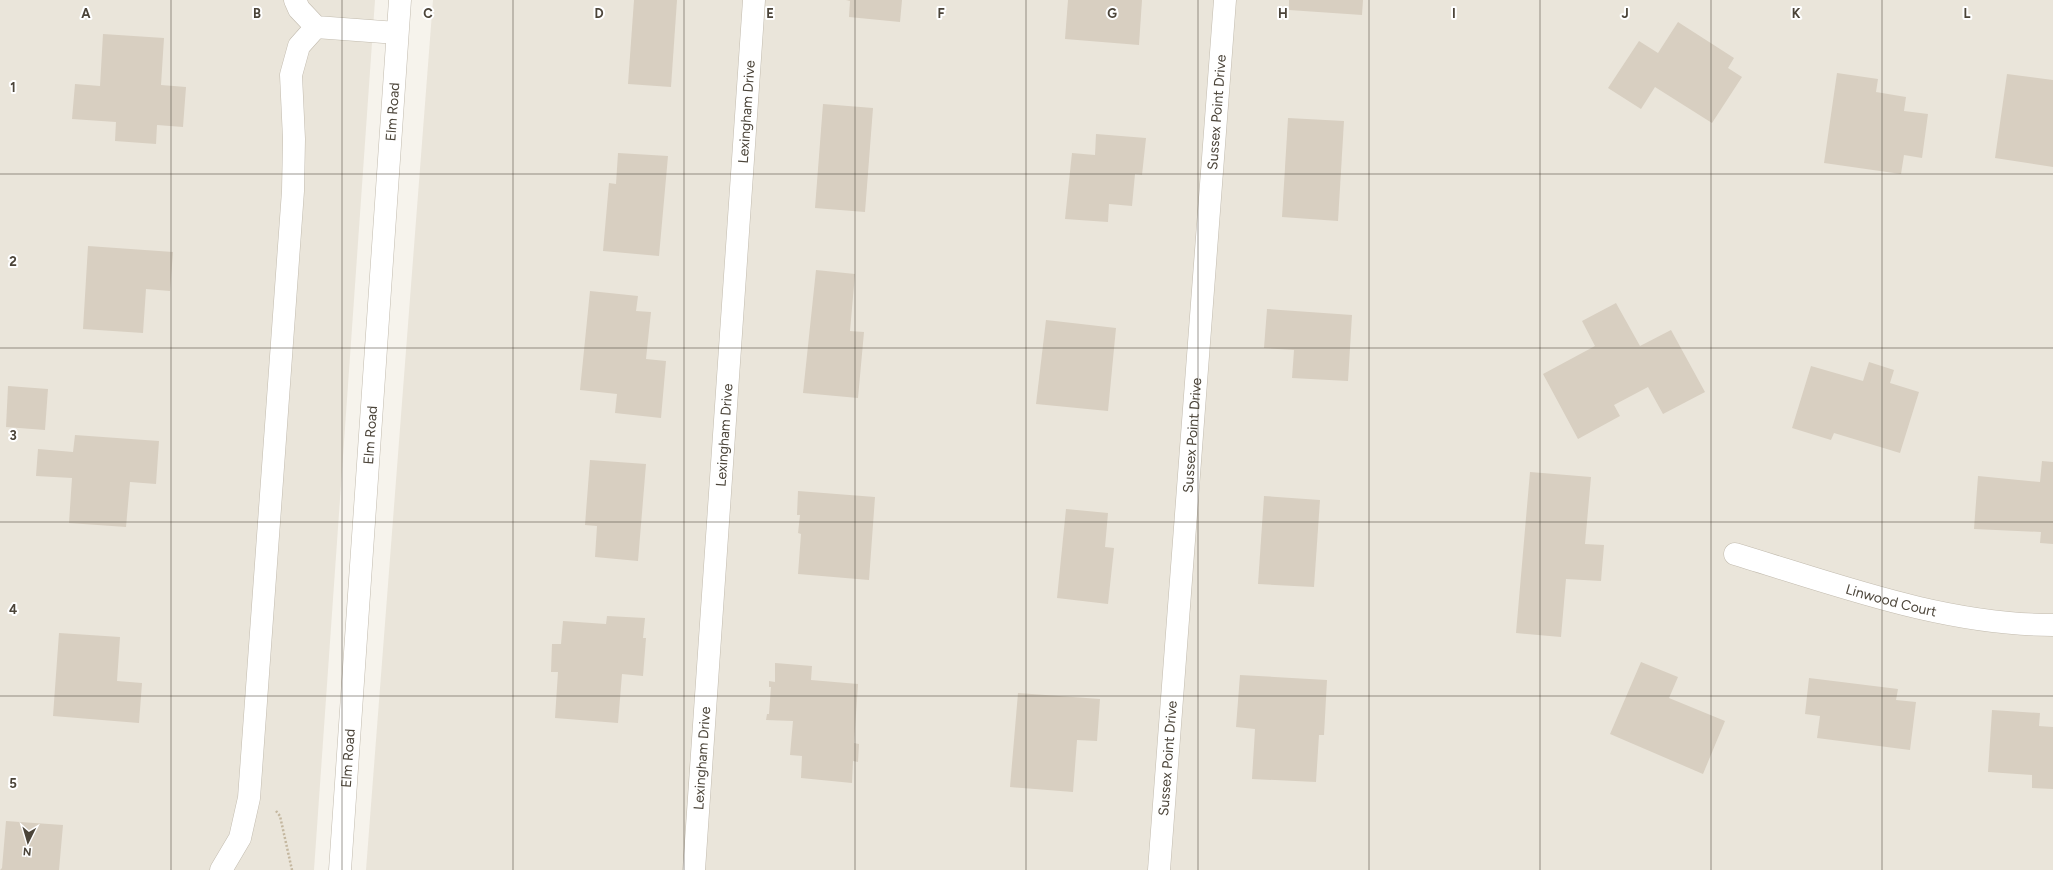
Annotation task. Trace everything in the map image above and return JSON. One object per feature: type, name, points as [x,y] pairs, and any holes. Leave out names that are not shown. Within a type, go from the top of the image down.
[{"type":"street","points":[[295,0],[299,9],[316,27],[397,33]]},
{"type":"street","name":"Elm Road","points":[[340,870],[400,0]]},
{"type":"street","name":"Lexingham Drive","points":[[694,870],[754,0]]},
{"type":"street","name":"Sussex Point Drive","points":[[1160,870],[1225,0]]},
{"type":"street","points":[[221,870],[240,838],[249,798],[294,191],[294,140],[291,75],[299,46],[316,27]]},
{"type":"street","name":"Linwood Court","points":[[1735,554],[1885,599],[1960,616],[2036,625],[2053,625]]},
{"type":"path","points":[[250,783],[280,816],[292,870]]},
{"type":"shaded area","points":[[0,0],[375,0],[314,870],[0,870]]},
{"type":"shaded area","points":[[433,0],[2053,0],[2053,870],[366,870]]},
{"type":"building","points":[[634,0],[677,0],[671,87],[628,84]]},
{"type":"building","points":[[846,0],[902,0],[900,22],[849,17],[850,1]]},
{"type":"building","points":[[1068,0],[1142,0],[1139,45],[1065,39]]},
{"type":"building","points":[[1289,0],[1363,0],[1362,15],[1289,10]]},
{"type":"building","points":[[1678,22],[1734,58],[1728,68],[1742,77],[1712,123],[1655,87],[1641,109],[1608,88],[1639,41],[1658,53]]},
{"type":"building","points":[[103,34],[164,38],[161,85],[186,87],[183,127],[157,125],[156,144],[115,141],[116,122],[72,119],[75,84],[100,86]]},
{"type":"building","points":[[1837,73],[1878,79],[1876,92],[1906,97],[1904,111],[1928,114],[1922,158],[1904,155],[1901,174],[1824,163]]},
{"type":"building","points":[[2007,74],[2053,80],[2053,167],[1995,158]]},
{"type":"building","points":[[823,104],[873,108],[865,212],[815,208]]},
{"type":"building","points":[[1288,118],[1344,121],[1338,221],[1282,217]]},
{"type":"building","points":[[1096,134],[1146,138],[1142,175],[1135,174],[1132,206],[1109,204],[1108,222],[1065,219],[1072,153],[1095,155]]},
{"type":"building","points":[[618,153],[668,156],[659,256],[603,251],[609,183],[616,184]]},
{"type":"building","points":[[88,246],[173,252],[170,291],[146,289],[143,333],[83,329]]},
{"type":"building","points":[[816,270],[855,274],[850,331],[864,332],[858,398],[803,393]]},
{"type":"building","points":[[590,291],[638,296],[636,311],[651,312],[646,359],[666,361],[661,418],[615,413],[617,394],[580,390]]},
{"type":"building","points":[[1616,303],[1640,346],[1671,330],[1705,392],[1663,414],[1648,387],[1614,405],[1620,416],[1578,439],[1543,374],[1595,346],[1582,321]]},
{"type":"building","points":[[1267,309],[1352,315],[1348,381],[1292,378],[1294,350],[1264,348]]},
{"type":"building","points":[[1046,320],[1116,328],[1108,411],[1036,404]]},
{"type":"building","points":[[1869,362],[1894,370],[1890,383],[1919,392],[1900,453],[1834,433],[1831,440],[1792,428],[1811,366],[1863,381]]},
{"type":"building","points":[[8,386],[48,389],[45,430],[6,427]]},
{"type":"building","points":[[75,435],[159,441],[156,484],[130,482],[126,527],[69,523],[72,478],[36,476],[38,449],[73,452]]},
{"type":"building","points":[[590,460],[646,464],[638,561],[595,557],[597,526],[585,525]]},
{"type":"building","points":[[2042,461],[2053,462],[2053,544],[2040,543],[2041,532],[1974,529],[1978,476],[2040,482]]},
{"type":"building","points":[[1530,472],[1591,477],[1585,544],[1604,545],[1601,581],[1566,579],[1561,637],[1516,633]]},
{"type":"building","points":[[798,491],[875,497],[869,580],[798,574],[801,534],[798,533],[800,515],[797,515]]},
{"type":"building","points":[[1264,496],[1320,500],[1314,587],[1258,584]]},
{"type":"building","points":[[1066,509],[1108,513],[1105,547],[1114,548],[1108,604],[1057,598]]},
{"type":"building","points":[[607,616],[645,618],[643,638],[646,638],[643,676],[622,674],[618,723],[555,718],[558,672],[551,672],[552,644],[561,644],[563,621],[606,624]]},
{"type":"building","points":[[59,633],[120,637],[117,681],[142,683],[139,723],[53,716]]},
{"type":"building","points":[[1641,662],[1678,677],[1669,698],[1725,721],[1703,774],[1610,734]]},
{"type":"building","points":[[775,663],[812,666],[811,680],[858,684],[854,743],[859,744],[858,762],[853,761],[852,783],[801,778],[802,756],[790,755],[793,721],[766,720],[767,714],[769,714],[771,687],[769,687],[769,681],[775,682]]},
{"type":"building","points":[[1240,675],[1327,680],[1324,735],[1319,735],[1316,782],[1252,779],[1255,729],[1236,727]]},
{"type":"building","points":[[1809,678],[1898,689],[1896,700],[1916,702],[1910,750],[1817,738],[1820,716],[1805,714]]},
{"type":"building","points":[[1018,693],[1100,699],[1097,741],[1077,740],[1073,792],[1010,787]]},
{"type":"building","points":[[1992,710],[2040,713],[2039,726],[2053,727],[2053,789],[2032,788],[2032,775],[1988,772]]},
{"type":"building","points":[[6,821],[63,825],[59,870],[0,870],[2,868]]}]
